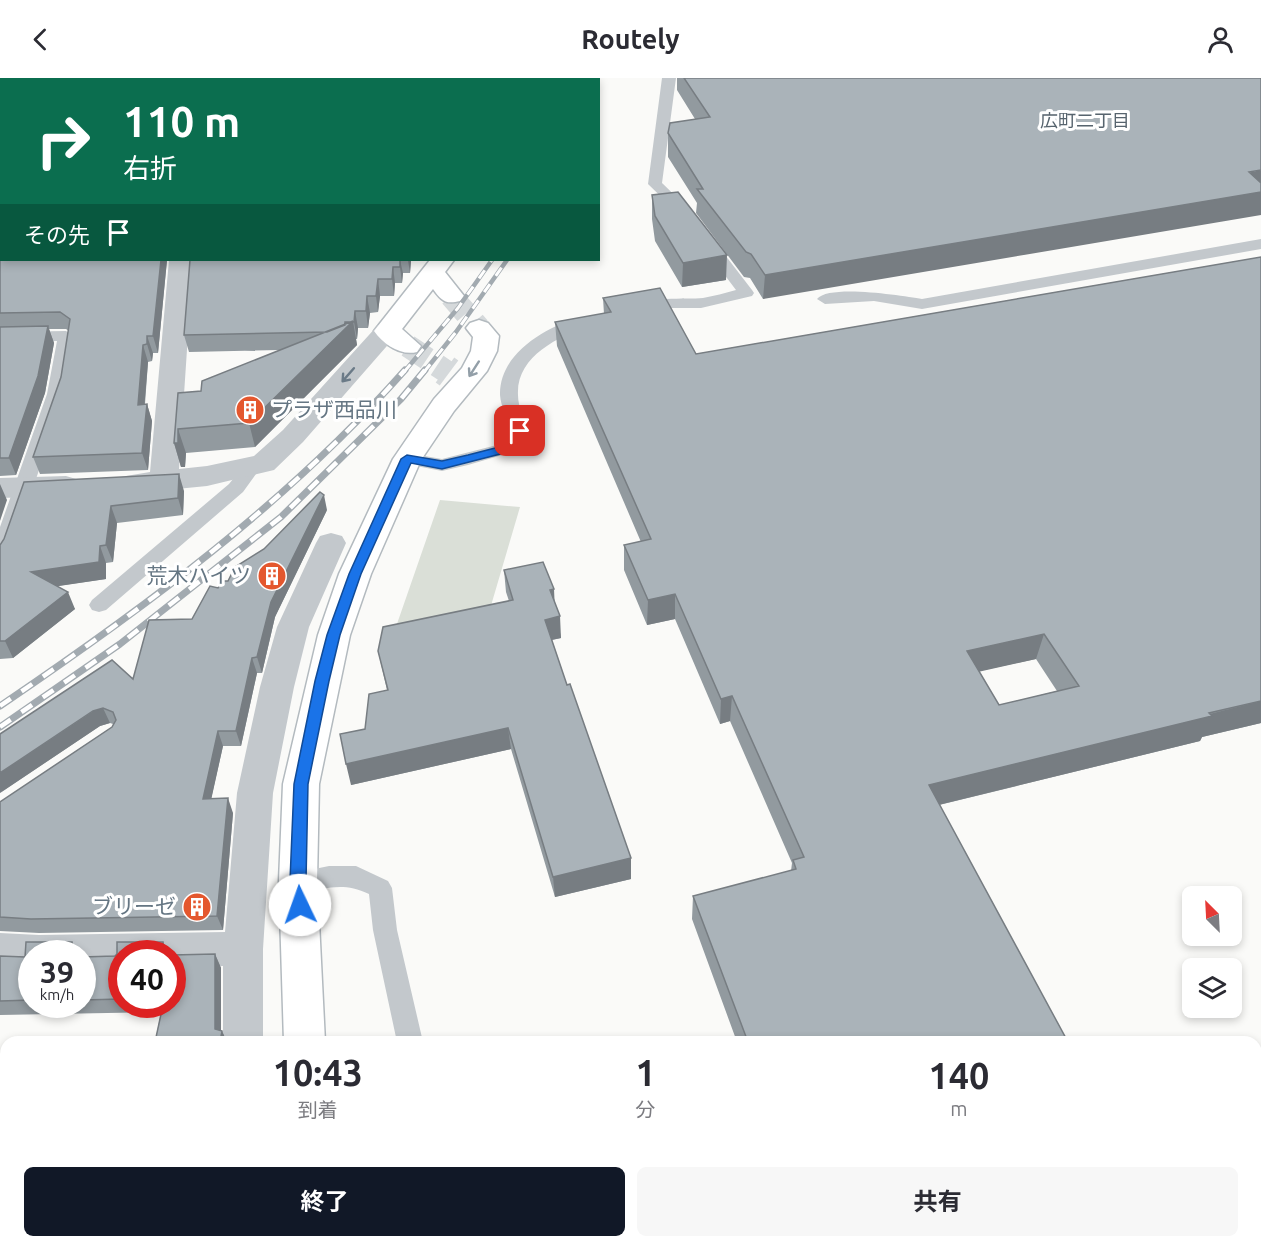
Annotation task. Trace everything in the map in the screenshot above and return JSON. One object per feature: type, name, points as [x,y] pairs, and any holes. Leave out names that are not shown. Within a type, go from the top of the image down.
[{"type":"street","points":[[164,481],[181,261]]},
{"type":"street","points":[[11,488],[164,481],[252,467],[264,463],[397,338],[438,266]]},
{"type":"street","points":[[438,266],[451,296]]},
{"type":"street","points":[[304,1036],[298,881],[301,784],[333,635],[355,574],[407,459],[446,389],[474,372],[484,351],[486,336],[479,328]]},
{"type":"street","points":[[243,1036],[243,949],[255,793],[274,699],[293,627],[331,543]]},
{"type":"street","points":[[0,950],[39,952],[243,949]]},
{"type":"lane","points":[[627,311],[671,303],[701,303],[746,293],[685,212],[655,184],[669,78]]},
{"type":"lane","points":[[825,299],[874,296],[922,304],[1261,244]]},
{"type":"lane","points":[[407,459],[442,465],[503,449],[520,431],[509,393],[518,361],[552,333],[593,317]]},
{"type":"lane","points":[[0,338],[66,336],[56,394],[11,488],[0,555]]},
{"type":"lane","points":[[99,605],[236,488],[252,467]]},
{"type":"lane","points":[[298,881],[328,876],[356,876],[380,888],[385,930],[409,1036]]},
{"type":"shaded area","points":[[440,500],[520,507],[485,626],[390,644]]},
{"type":"building","points":[[684,78],[1261,78],[1261,170],[1249,172],[1261,183],[1261,192],[765,275],[751,254],[746,252],[697,189],[703,189],[668,133],[670,123],[710,117]]},
{"type":"building","points":[[678,192],[727,255],[683,263],[655,216],[652,195]]},
{"type":"building","points":[[1261,257],[1261,701],[1209,713],[1212,716],[929,785],[1065,1036],[746,1036],[693,896],[796,869],[793,860],[804,857],[732,696],[721,699],[675,594],[648,600],[624,545],[651,539],[555,322],[611,312],[603,298],[660,288],[696,354]],"holes":[[[1044,634],[1079,686],[999,705],[967,651]]]},
{"type":"building","points":[[0,261],[161,261],[153,336],[147,336],[147,344],[143,345],[138,405],[147,404],[142,453],[33,457],[61,377],[70,319],[60,312],[0,313]]},
{"type":"building","points":[[190,261],[400,261],[400,267],[393,267],[392,279],[378,279],[376,296],[367,296],[366,311],[355,311],[354,322],[345,322],[345,325],[327,332],[184,335]]},
{"type":"building","points":[[353,321],[249,423],[178,429],[178,443],[174,443],[178,393],[201,391],[202,381]]},
{"type":"building","points":[[48,326],[38,376],[9,458],[0,458],[0,327]]},
{"type":"building","points":[[179,474],[178,498],[111,506],[106,545],[100,546],[99,562],[31,572],[68,592],[5,641],[0,641],[0,545],[24,482]]},
{"type":"building","points":[[320,492],[324,495],[271,602],[257,657],[252,658],[236,731],[218,731],[203,799],[228,798],[217,916],[31,919],[0,917],[0,802],[112,727],[116,720],[113,712],[103,708],[93,711],[0,773],[0,734],[112,660],[133,679],[149,620],[192,619],[210,586],[218,588],[222,581],[228,581],[235,567],[264,549]]},
{"type":"building","points":[[543,562],[554,589],[550,590],[560,616],[545,620],[631,858],[553,877],[508,728],[346,764],[340,734],[365,729],[369,694],[388,690],[378,651],[383,627],[513,600],[504,570]]},
{"type":"building","points":[[215,954],[215,1029],[222,1031],[221,1036],[156,1036],[160,1018],[186,1018],[186,955]]},
{"type":"building","points":[[0,956],[18,957],[18,1000],[0,1001]]},
{"type":"building","points":[[108,956],[108,999],[96,1000],[96,957]]},
{"type":"tunnel","points":[[451,296],[479,328]]},
{"type":"tunnel","points":[[408,346],[447,372]]},
{"type":"tunnel","points":[[445,370],[449,373]]},
{"type":"railway","points":[[404,372],[458,308],[491,261]]},
{"type":"railway","points":[[424,372],[456,332],[506,261]]},
{"type":"railway","points":[[0,706],[108,630],[213,551],[312,465],[360,419],[405,370]]},
{"type":"railway","points":[[0,727],[120,644],[281,517],[401,399],[425,370]]},
{"type":"place","name":"プラザ西品川","points":[[250,410]]},
{"type":"place","name":"荒木ハイツ","points":[[272,576]]},
{"type":"place","name":"ブリーゼ","points":[[197,907]]},
{"type":"district","name":"広町二丁目","points":[[1085,121]]},
{"type":"route","points":[[300,905],[298,881],[301,784],[333,635],[355,574],[407,459],[442,465],[468,459],[503,449],[520,431]]}]
